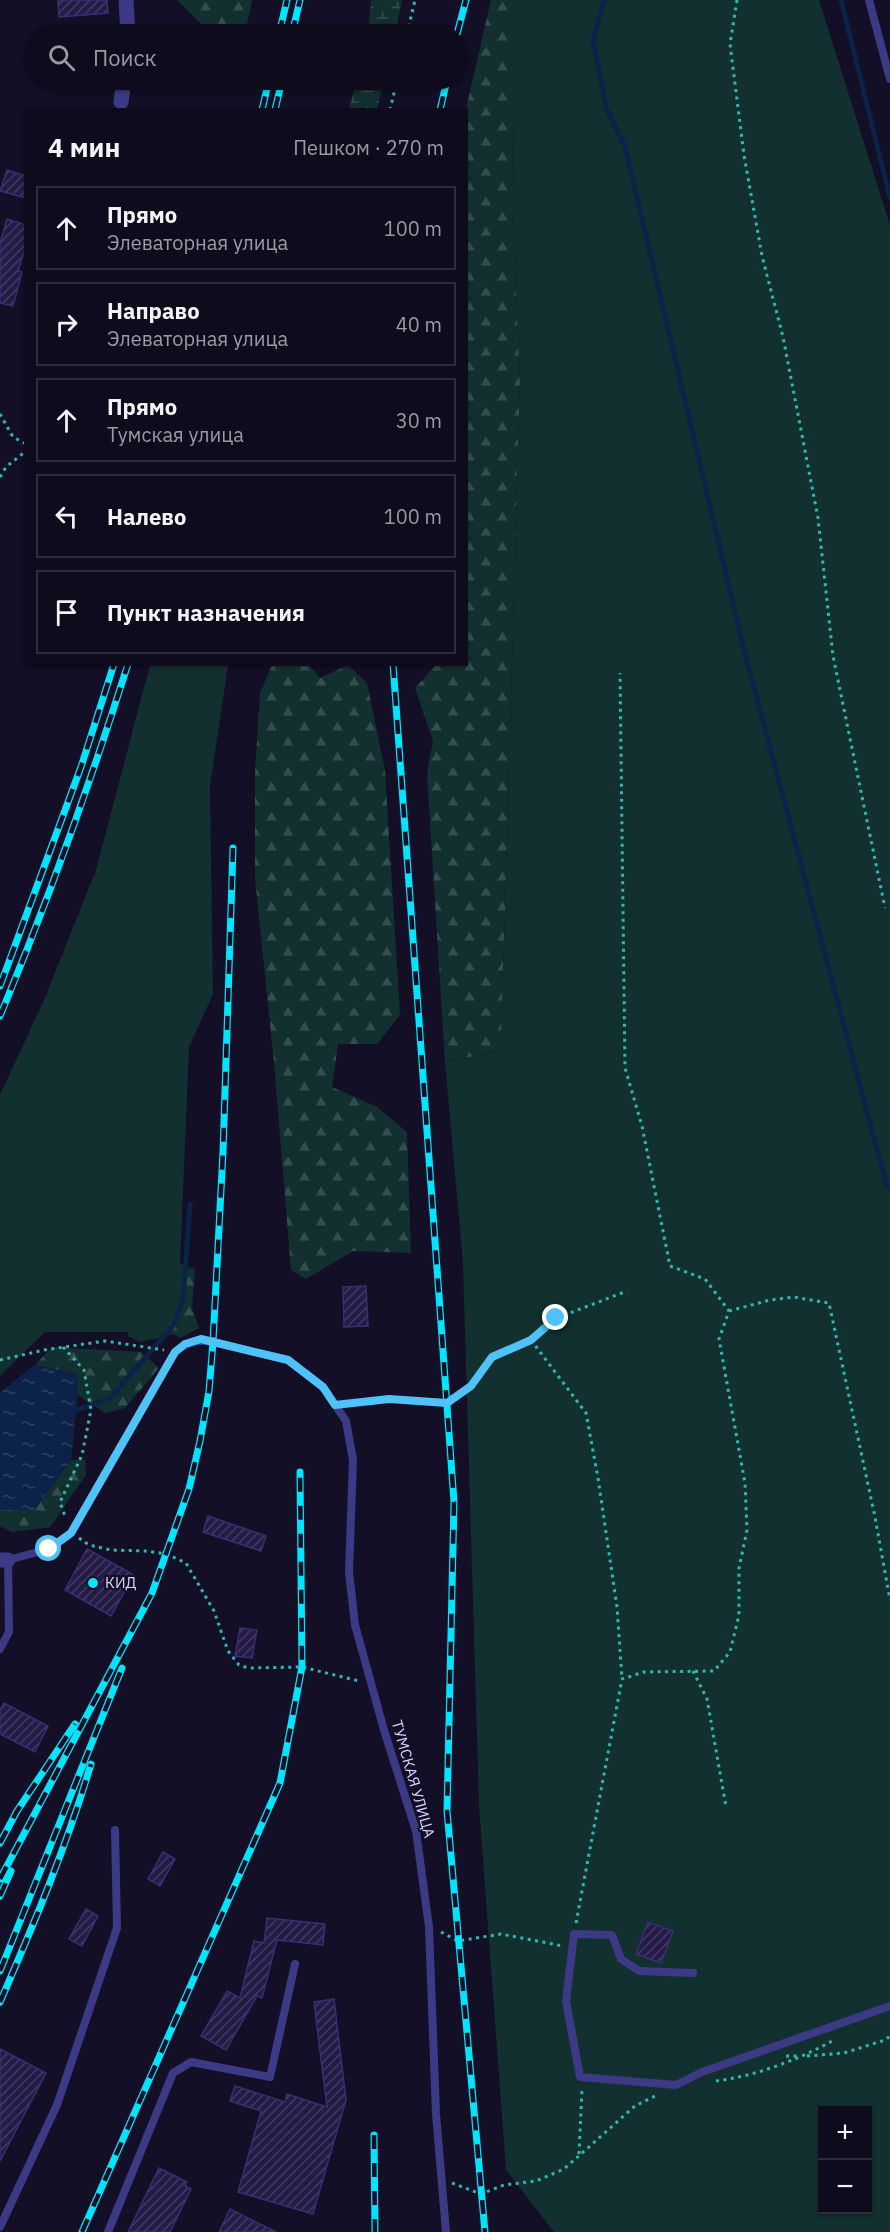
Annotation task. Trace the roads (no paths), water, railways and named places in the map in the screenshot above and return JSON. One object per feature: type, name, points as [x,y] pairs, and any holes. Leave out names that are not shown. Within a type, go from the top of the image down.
[{"type":"street","points":[[126,0],[127,24]]},
{"type":"street","points":[[121,102],[123,90]]},
{"type":"lane","points":[[869,0],[890,79]]},
{"type":"lane","name":"ТУМСКАЯ УЛИЦА","points":[[4,1560],[49,1549],[71,1533],[175,1352],[185,1344],[201,1339],[288,1360],[323,1387],[346,1421],[353,1460],[349,1572],[356,1625],[371,1683],[417,1831],[429,1927],[436,2114],[446,2232]]},
{"type":"lane","points":[[0,1649],[9,1632],[4,1560]]},
{"type":"lane","points":[[0,2227],[57,2105],[117,1928],[115,1830]]},
{"type":"lane","points":[[693,1973],[639,1971],[621,1959],[612,1935],[574,1934],[566,2001],[579,2077],[676,2085],[702,2072],[890,2006]]},
{"type":"lane","points":[[108,2232],[173,2073],[191,2062],[270,2077],[295,1964]]},
{"type":"water","points":[[35,1365],[78,1374],[71,1460],[34,1510],[0,1510],[0,1392]]},
{"type":"waterway","points":[[604,0],[593,41],[606,107],[625,147],[744,650],[887,1187]]},
{"type":"waterway","points":[[841,0],[890,198]]},
{"type":"waterway","points":[[77,1410],[110,1398],[173,1326],[183,1300],[190,1204]]},
{"type":"railway","points":[[281,24],[287,0]]},
{"type":"railway","points":[[294,24],[300,0]]},
{"type":"railway","points":[[460,24],[466,0]]},
{"type":"railway","points":[[262,108],[267,90]]},
{"type":"railway","points":[[275,108],[280,90]]},
{"type":"railway","points":[[440,108],[445,90]]},
{"type":"railway","points":[[0,986],[81,767],[113,666]]},
{"type":"railway","points":[[0,1016],[68,842],[127,666]]},
{"type":"railway","points":[[393,666],[454,1502],[447,1811],[485,2232]]},
{"type":"railway","points":[[0,1879],[152,1593],[189,1489],[200,1441],[209,1391],[213,1342],[223,1152],[233,848]]},
{"type":"railway","points":[[82,2232],[280,1783],[302,1667],[300,1472]]},
{"type":"railway","points":[[0,1971],[122,1668]]},
{"type":"railway","points":[[0,1843],[17,1811],[75,1724]]},
{"type":"railway","points":[[0,2002],[49,1884],[91,1764]]},
{"type":"railway","points":[[0,1896],[11,1871]]},
{"type":"railway","points":[[374,2135],[375,2232]]},
{"type":"place","name":"КИД","points":[[93,1583]]}]
